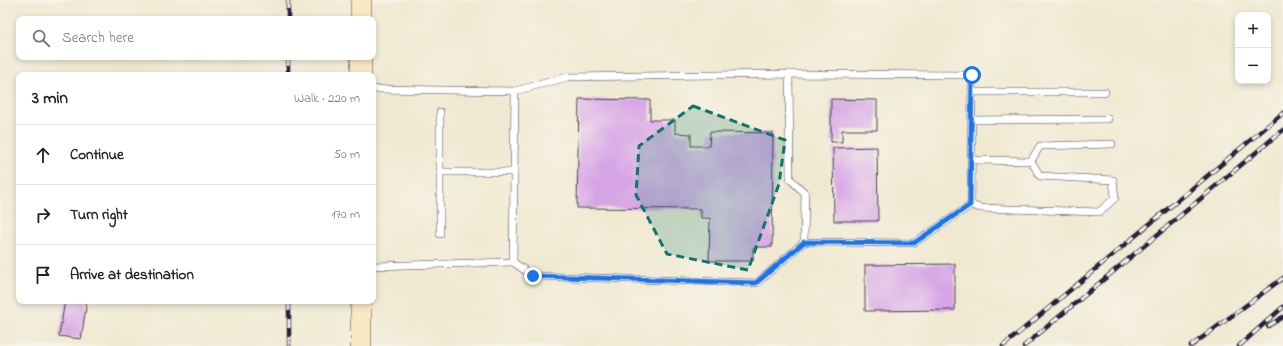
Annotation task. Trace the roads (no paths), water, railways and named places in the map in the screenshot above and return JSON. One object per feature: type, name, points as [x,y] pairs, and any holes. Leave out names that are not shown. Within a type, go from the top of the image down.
[{"type":"main road","points":[[361,0],[361,16]]},
{"type":"main road","points":[[361,60],[361,72]]},
{"type":"main road","points":[[361,304],[361,346]]},
{"type":"lane","points":[[789,74],[790,179],[806,192],[804,242]]},
{"type":"lane","points":[[376,89],[515,91],[568,77],[789,74],[972,75],[970,205]]},
{"type":"lane","points":[[513,262],[515,91]]},
{"type":"lane","points":[[972,92],[1105,92]]},
{"type":"lane","points":[[440,112],[440,234]]},
{"type":"lane","points":[[972,120],[1108,119]]},
{"type":"lane","points":[[1031,161],[1040,146],[1112,144]]},
{"type":"lane","points":[[971,160],[1031,161]]},
{"type":"lane","points":[[970,205],[980,208],[1099,212],[1115,198],[1113,180],[1040,176],[1031,161]]},
{"type":"lane","points":[[440,172],[514,172]]},
{"type":"lane","points":[[376,266],[513,262],[533,276],[756,283],[804,242],[914,243],[970,205]]},
{"type":"railway","points":[[288,0],[288,16]]},
{"type":"railway","points":[[288,60],[288,72]]},
{"type":"railway","points":[[1003,346],[1283,113]]},
{"type":"railway","points":[[1024,346],[1283,130]]},
{"type":"railway","points":[[1191,346],[1283,278]]},
{"type":"railway","points":[[289,304],[289,346]]},
{"type":"railway","points":[[1239,346],[1283,307]]},
{"type":"railway","points":[[1268,326],[1283,317]]}]
